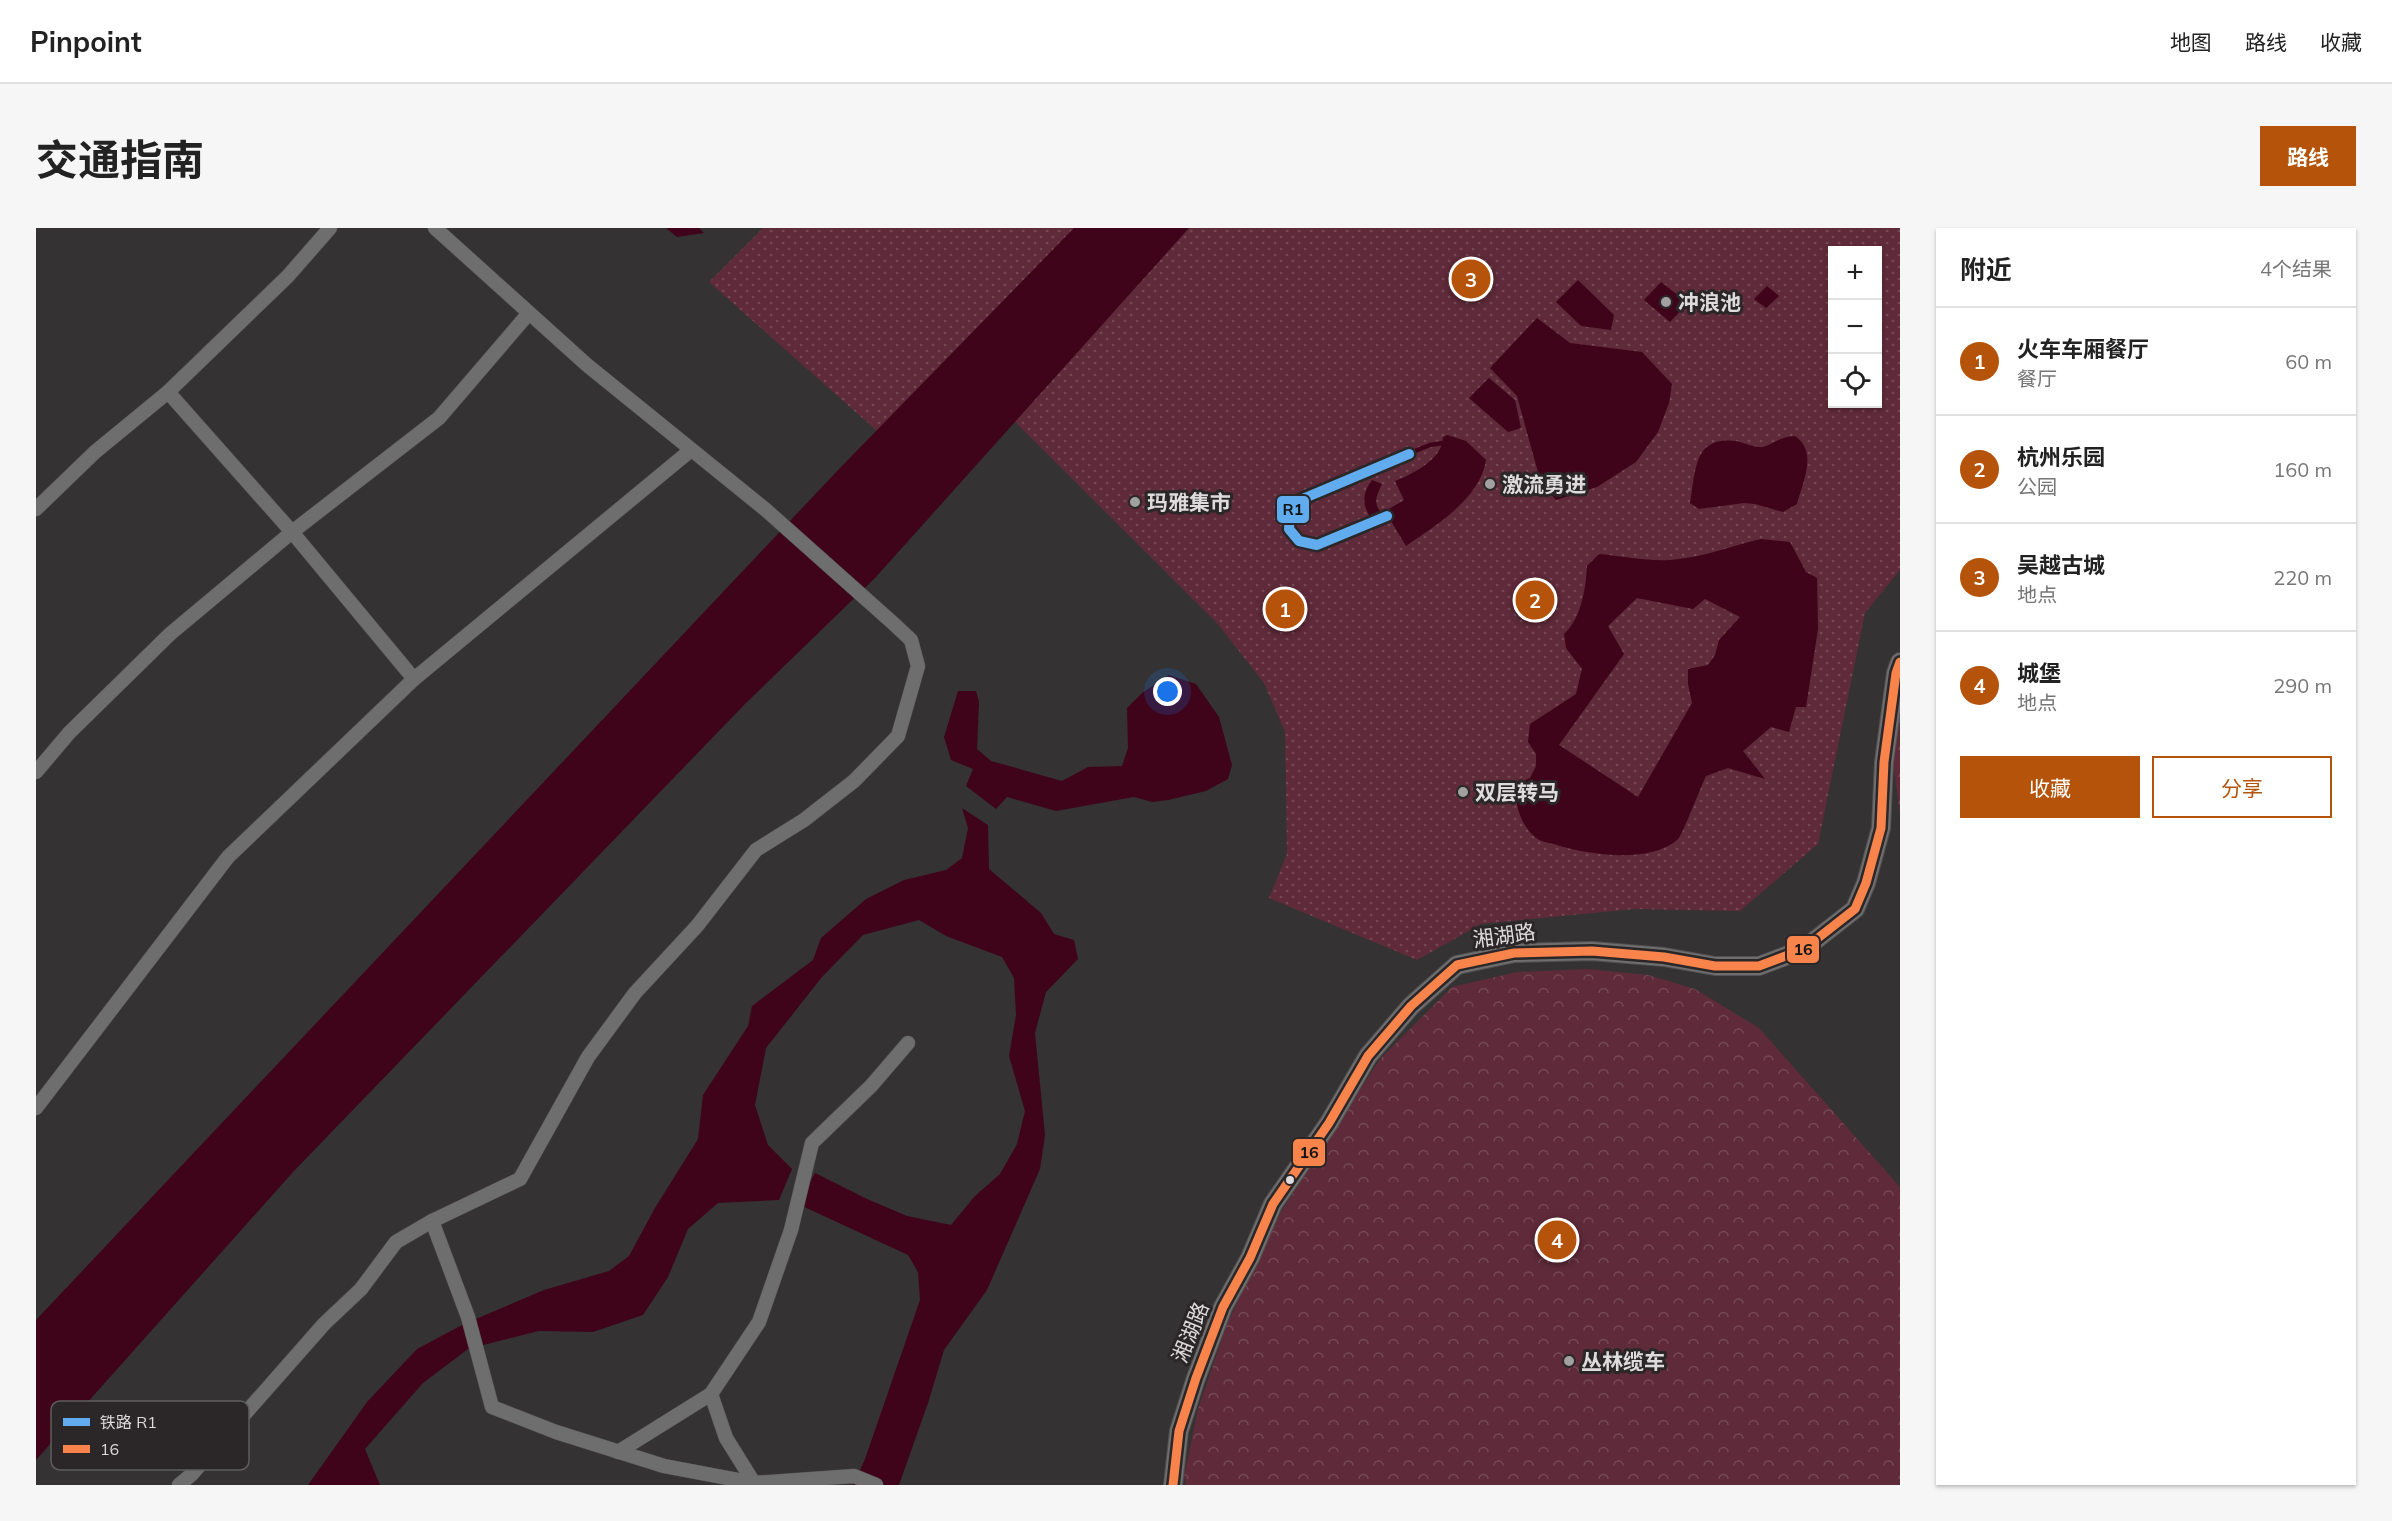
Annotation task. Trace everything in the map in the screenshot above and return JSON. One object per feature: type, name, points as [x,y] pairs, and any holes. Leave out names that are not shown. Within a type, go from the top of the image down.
[{"type":"main road","name":"湘湖路","points":[[1173,1485],[1179,1431],[1196,1378],[1223,1307],[1250,1258],[1273,1204],[1329,1123],[1368,1056],[1411,1006],[1457,965],[1514,953],[1592,951],[1664,957],[1715,966],[1760,966],[1804,949],[1855,909],[1866,884],[1881,828],[1884,762],[1896,673],[1900,662]]},
{"type":"street","points":[[36,510],[95,452],[168,392],[288,276],[330,228]]},
{"type":"street","points":[[249,1409],[324,1324],[361,1289],[396,1242],[432,1221],[520,1179],[588,1057],[635,993],[697,926],[756,850],[804,820],[854,781],[898,736],[918,666],[911,640],[773,516],[587,365],[435,228]]},
{"type":"street","points":[[36,772],[69,733],[170,634],[292,532],[439,418],[529,313]]},
{"type":"street","points":[[168,392],[292,532],[414,679]]},
{"type":"street","points":[[38,1103],[228,857],[414,679],[691,450]]},
{"type":"street","points":[[618,1452],[711,1394],[759,1322],[791,1230],[812,1143],[870,1086],[908,1043]]},
{"type":"street","points":[[432,1221],[468,1317],[492,1407],[556,1432],[664,1466],[754,1483],[854,1476],[876,1485]]},
{"type":"street","points":[[711,1394],[726,1438],[754,1483]]},
{"type":"street","points":[[179,1485],[194,1470]]},
{"type":"green space","points":[[763,228],[1900,228],[1900,570],[1865,613],[1818,844],[1740,911],[1634,909],[1481,924],[1417,960],[1269,898],[1287,854],[1285,732],[1264,683],[1217,623],[983,390],[912,462],[709,282]]},
{"type":"green space","points":[[1900,699],[1900,815],[1893,761]]},
{"type":"green space","points":[[1588,969],[1648,975],[1695,989],[1759,1028],[1900,1187],[1900,1485],[1186,1485],[1184,1476],[1198,1409],[1227,1324],[1281,1212],[1380,1059],[1452,987],[1517,972]]},
{"type":"shaded area","points":[[666,228],[699,228],[704,233],[677,237]]},
{"type":"shaded area","points":[[1074,228],[1189,228],[875,578],[745,704],[293,1172],[89,1401],[51,1401],[51,1443],[36,1460],[36,1320],[840,468]]},
{"type":"shaded area","points":[[1578,280],[1614,315],[1611,330],[1581,326],[1556,302]]},
{"type":"shaded area","name":"冲浪池","points":[[1661,282],[1688,303],[1670,322],[1644,300]]},
{"type":"shaded area","points":[[1767,286],[1779,296],[1766,308],[1754,299]]},
{"type":"shaded area","points":[[1537,318],[1570,343],[1642,352],[1672,384],[1669,403],[1658,432],[1636,462],[1597,487],[1556,500],[1541,483],[1517,396],[1490,368]]},
{"type":"shaded area","points":[[1489,378],[1515,400],[1521,428],[1508,432],[1469,398]]},
{"type":"shaded area","points":[[1447,435],[1466,441],[1486,460],[1482,474],[1466,499],[1455,510],[1406,546],[1391,521],[1374,522],[1370,517],[1364,501],[1366,490],[1372,480],[1382,484],[1376,502],[1382,513],[1404,500],[1395,481],[1418,470],[1433,459],[1442,445],[1443,437]]},
{"type":"shaded area","points":[[1795,436],[1806,450],[1807,458],[1805,477],[1797,504],[1783,512],[1755,504],[1744,503],[1699,509],[1690,503],[1699,459],[1711,444],[1736,441],[1763,447]]},
{"type":"shaded area","points":[[1761,539],[1790,542],[1806,572],[1817,578],[1818,629],[1806,707],[1796,707],[1789,732],[1771,727],[1743,751],[1765,779],[1728,768],[1706,776],[1678,839],[1667,847],[1652,852],[1619,855],[1585,852],[1536,838],[1519,813],[1516,799],[1517,784],[1530,778],[1536,766],[1536,754],[1528,742],[1530,724],[1576,694],[1582,669],[1566,648],[1564,634],[1570,628],[1578,612],[1584,593],[1587,566],[1599,554],[1669,560],[1689,558]],"holes":[[[1637,598],[1693,609],[1705,599],[1740,617],[1719,640],[1715,655],[1708,665],[1688,669],[1692,703],[1638,797],[1559,745],[1624,654],[1608,626]]]},
{"type":"shaded area","points":[[1169,675],[1196,684],[1219,717],[1232,765],[1228,779],[1206,791],[1168,800],[1152,802],[1134,797],[1056,811],[1007,797],[996,809],[966,786],[973,769],[951,760],[944,737],[958,691],[976,691],[979,702],[977,749],[991,761],[1062,781],[1088,767],[1122,766],[1128,748],[1127,708],[1142,693]]},
{"type":"shaded area","points":[[962,808],[988,825],[989,869],[1041,913],[1054,934],[1074,940],[1078,959],[1046,992],[1035,1033],[1045,1135],[1040,1169],[987,1290],[944,1350],[899,1485],[853,1485],[865,1459],[920,1300],[918,1272],[908,1255],[798,1204],[815,1173],[907,1216],[951,1225],[975,1196],[1000,1174],[1017,1144],[1025,1111],[1009,1056],[1016,1015],[1014,978],[1002,957],[946,936],[919,920],[863,935],[822,977],[766,1048],[755,1105],[768,1145],[792,1169],[779,1200],[718,1203],[688,1229],[668,1277],[643,1315],[593,1332],[539,1331],[468,1349],[423,1383],[365,1449],[380,1485],[308,1485],[367,1402],[417,1349],[464,1324],[544,1290],[609,1271],[629,1256],[655,1208],[698,1139],[703,1095],[748,1026],[752,1006],[813,960],[821,938],[866,899],[904,880],[946,870],[962,858],[968,828]]},
{"type":"waterway","points":[[1395,459],[1430,445],[1449,442]]},
{"type":"rail line","name":"R1","points":[[1387,516],[1317,545],[1299,541],[1289,529],[1290,514],[1300,500],[1409,454]]},
{"type":"transit line","name":"16","points":[[1173,1485],[1179,1431],[1196,1378],[1223,1307],[1250,1258],[1273,1204],[1329,1123],[1368,1056],[1411,1006],[1457,965],[1514,953],[1592,951],[1664,957],[1715,966],[1759,966],[1804,949],[1855,909],[1866,883],[1881,828],[1884,762],[1896,673],[1900,662]]},
{"type":"place","name":"吴越古城","points":[[1471,279]]},
{"type":"place","name":"冲浪池","points":[[1666,302]]},
{"type":"place","name":"激流勇进","points":[[1490,484]]},
{"type":"place","name":"玛雅集市","points":[[1135,502]]},
{"type":"place","name":"杭州乐园","points":[[1535,600]]},
{"type":"place","name":"火车车厢餐厅","points":[[1285,609]]},
{"type":"place","name":"双层转马","points":[[1463,792]]},
{"type":"place","name":"城堡","points":[[1557,1240]]},
{"type":"place","name":"丛林缆车","points":[[1569,1361]]}]
